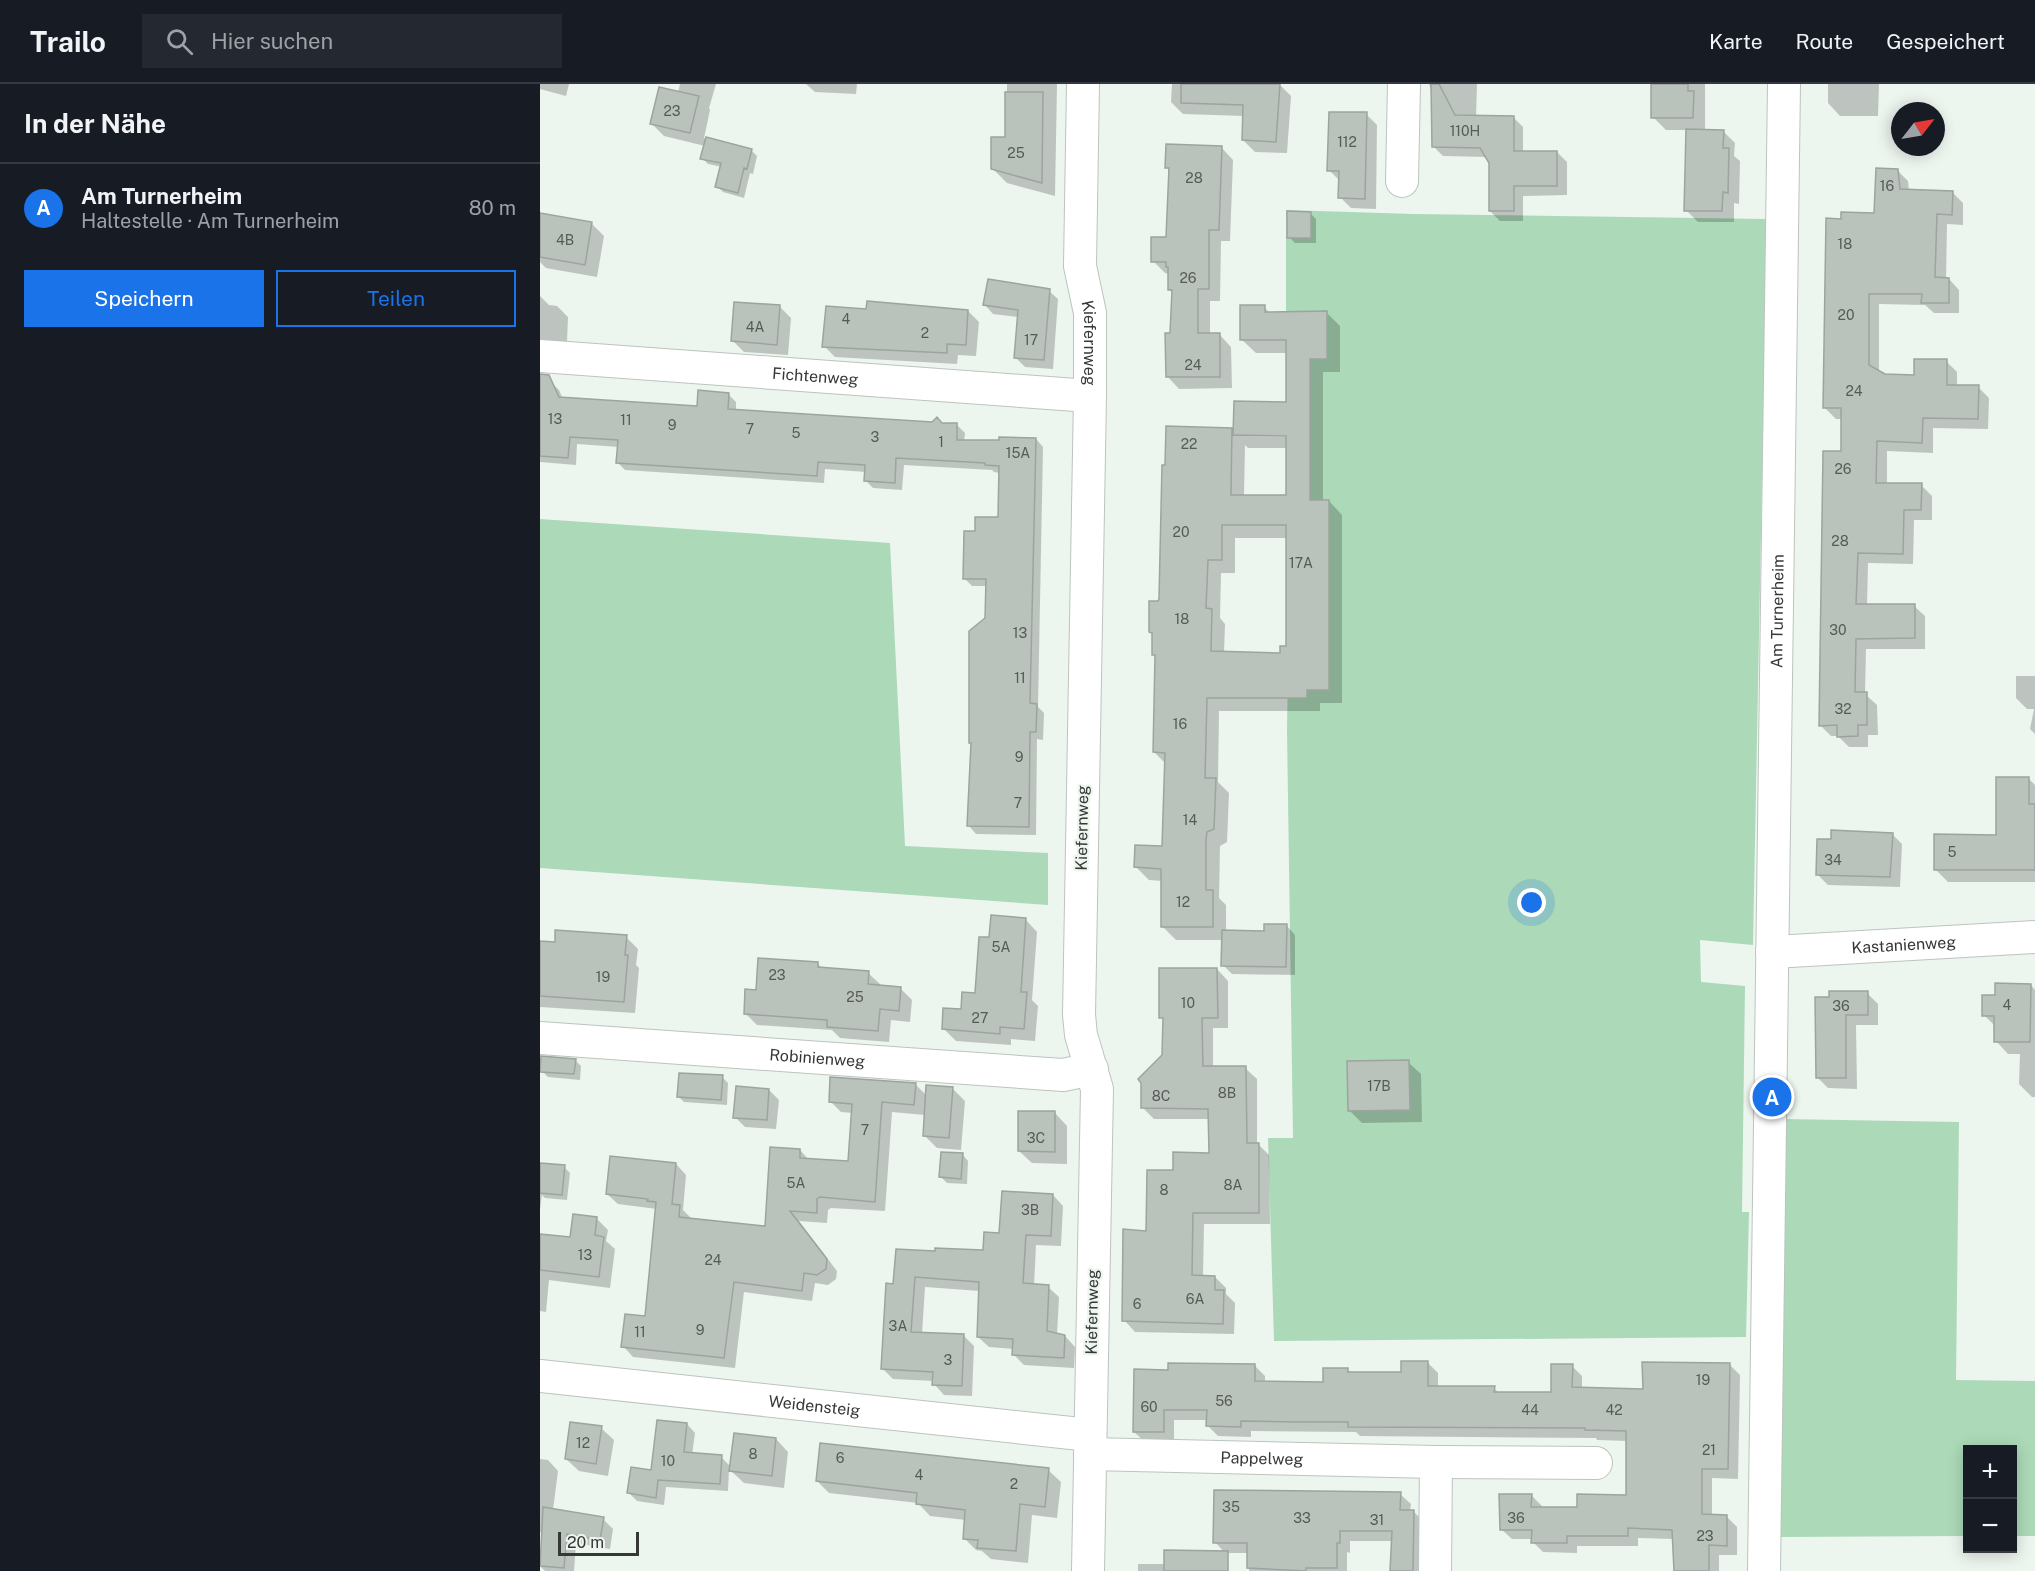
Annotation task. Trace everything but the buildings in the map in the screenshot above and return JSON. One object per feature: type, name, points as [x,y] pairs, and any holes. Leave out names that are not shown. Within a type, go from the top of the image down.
[{"type":"street","name":"Kiefernweg","points":[[1083,84],[1080,266],[1090,313],[1090,396],[1079,1015],[1081,1035],[1097,1089],[1088,1571]]},
{"type":"street","points":[[1402,181],[1404,84]]},
{"type":"street","name":"Am Turnerheim","points":[[1764,1571],[1784,84]]},
{"type":"street","name":"Fichtenweg","points":[[540,356],[1090,396]]},
{"type":"street","name":"Kastanienweg","points":[[1772,952],[2035,937]]},
{"type":"street","name":"Robinienweg","points":[[540,1038],[1063,1076],[1092,1069]]},
{"type":"street","name":"Weidensteig","points":[[540,1376],[1090,1444]]},
{"type":"street","name":"Pappelweg","points":[[1090,1444],[1436,1462],[1596,1463]]},
{"type":"street","points":[[1435,1571],[1436,1462]]},
{"type":"green space","points":[[1286,210],[1767,219],[1753,945],[1700,940],[1701,982],[1745,986],[1742,1212],[1749,1212],[1746,1337],[1274,1341],[1268,1138],[1293,1138],[1288,668],[1280,668],[1280,646],[1286,646]]},
{"type":"green space","points":[[540,519],[890,543],[905,846],[1048,853],[1048,905],[540,868]]},
{"type":"green space","points":[[1783,1119],[1959,1122],[1956,1380],[2035,1381],[2035,1536],[2017,1536],[2017,1445],[1963,1445],[1963,1536],[1779,1537]]},
{"type":"place","name":"Am Turnerheim","points":[[1772,1097]]}]
